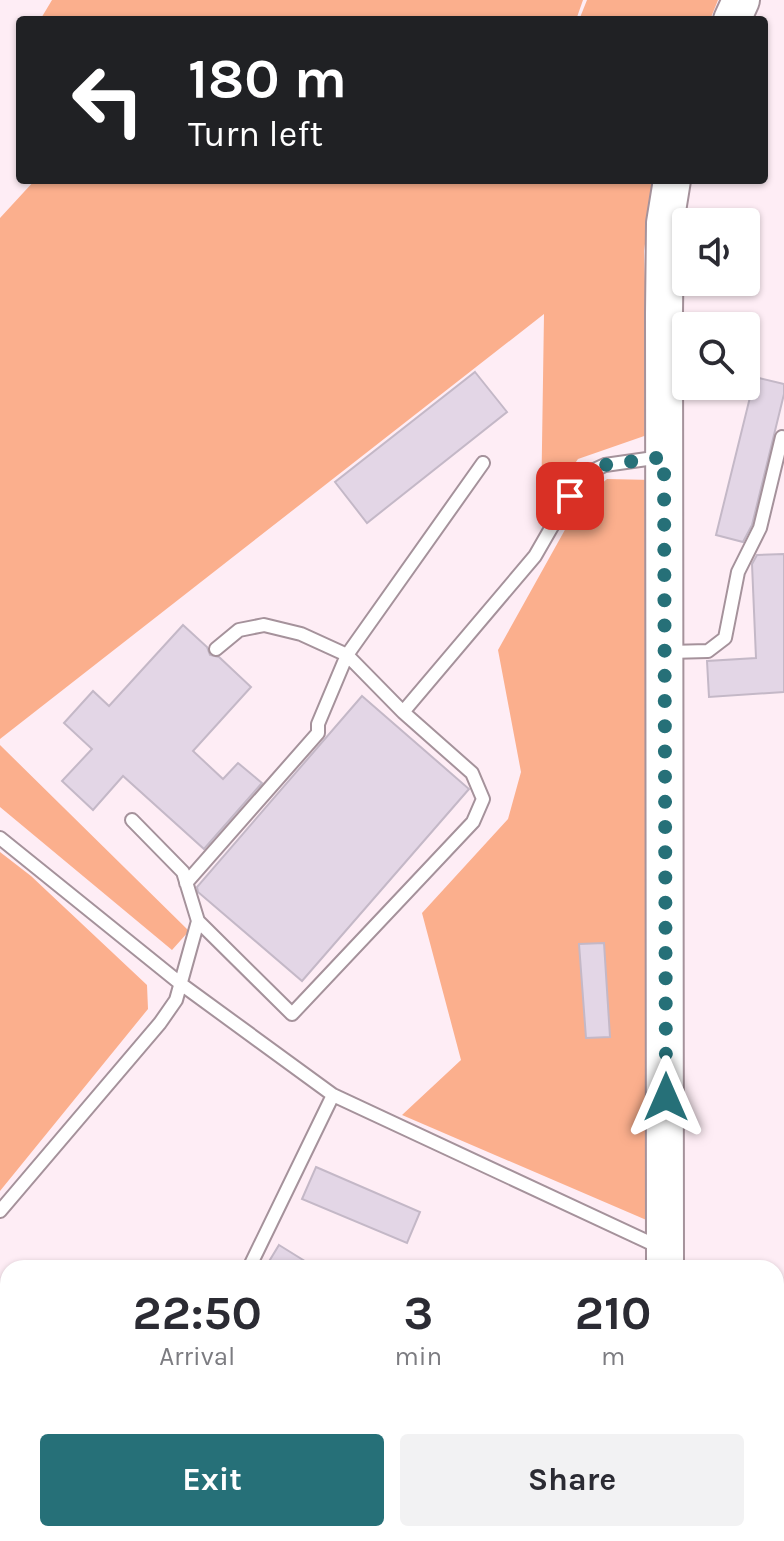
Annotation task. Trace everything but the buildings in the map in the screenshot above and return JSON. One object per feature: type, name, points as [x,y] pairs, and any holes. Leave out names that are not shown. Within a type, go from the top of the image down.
[{"type":"main road","points":[[665,1259],[665,223],[671,184]]},
{"type":"lane","points":[[666,652],[708,651],[725,638],[734,605],[738,572],[760,528],[782,437]]},
{"type":"lane","points":[[403,712],[535,556],[581,476],[605,465],[664,457]]},
{"type":"lane","points":[[186,883],[318,733],[318,724],[347,655],[483,463]]},
{"type":"lane","points":[[132,820],[183,872],[198,921],[292,1014],[473,822],[483,799],[472,773],[403,712],[347,655],[301,634],[264,625],[239,630],[216,649]]},
{"type":"lane","points":[[0,838],[181,984],[333,1095],[665,1259]]},
{"type":"lane","points":[[0,1211],[160,1023],[176,1000],[198,921]]},
{"type":"lane","points":[[253,1260],[333,1095]]},
{"type":"shaded area","points":[[52,0],[583,0],[577,16],[42,16]]},
{"type":"shaded area","points":[[587,0],[718,0],[712,16],[581,16]]},
{"type":"shaded area","points":[[31,184],[653,184],[644,251],[650,434],[578,459],[541,512],[544,314],[0,739],[0,218]]},
{"type":"shaded area","points":[[607,479],[653,480],[658,1225],[402,1115],[461,1060],[422,913],[508,819],[521,772],[498,650],[581,501]]},
{"type":"shaded area","points":[[0,745],[189,931],[172,950],[0,807]]},
{"type":"shaded area","points":[[0,852],[31,876],[147,985],[148,1009],[0,1191]]},
{"type":"route","points":[[570,496],[581,476],[605,465],[664,457],[666,1097]]}]
